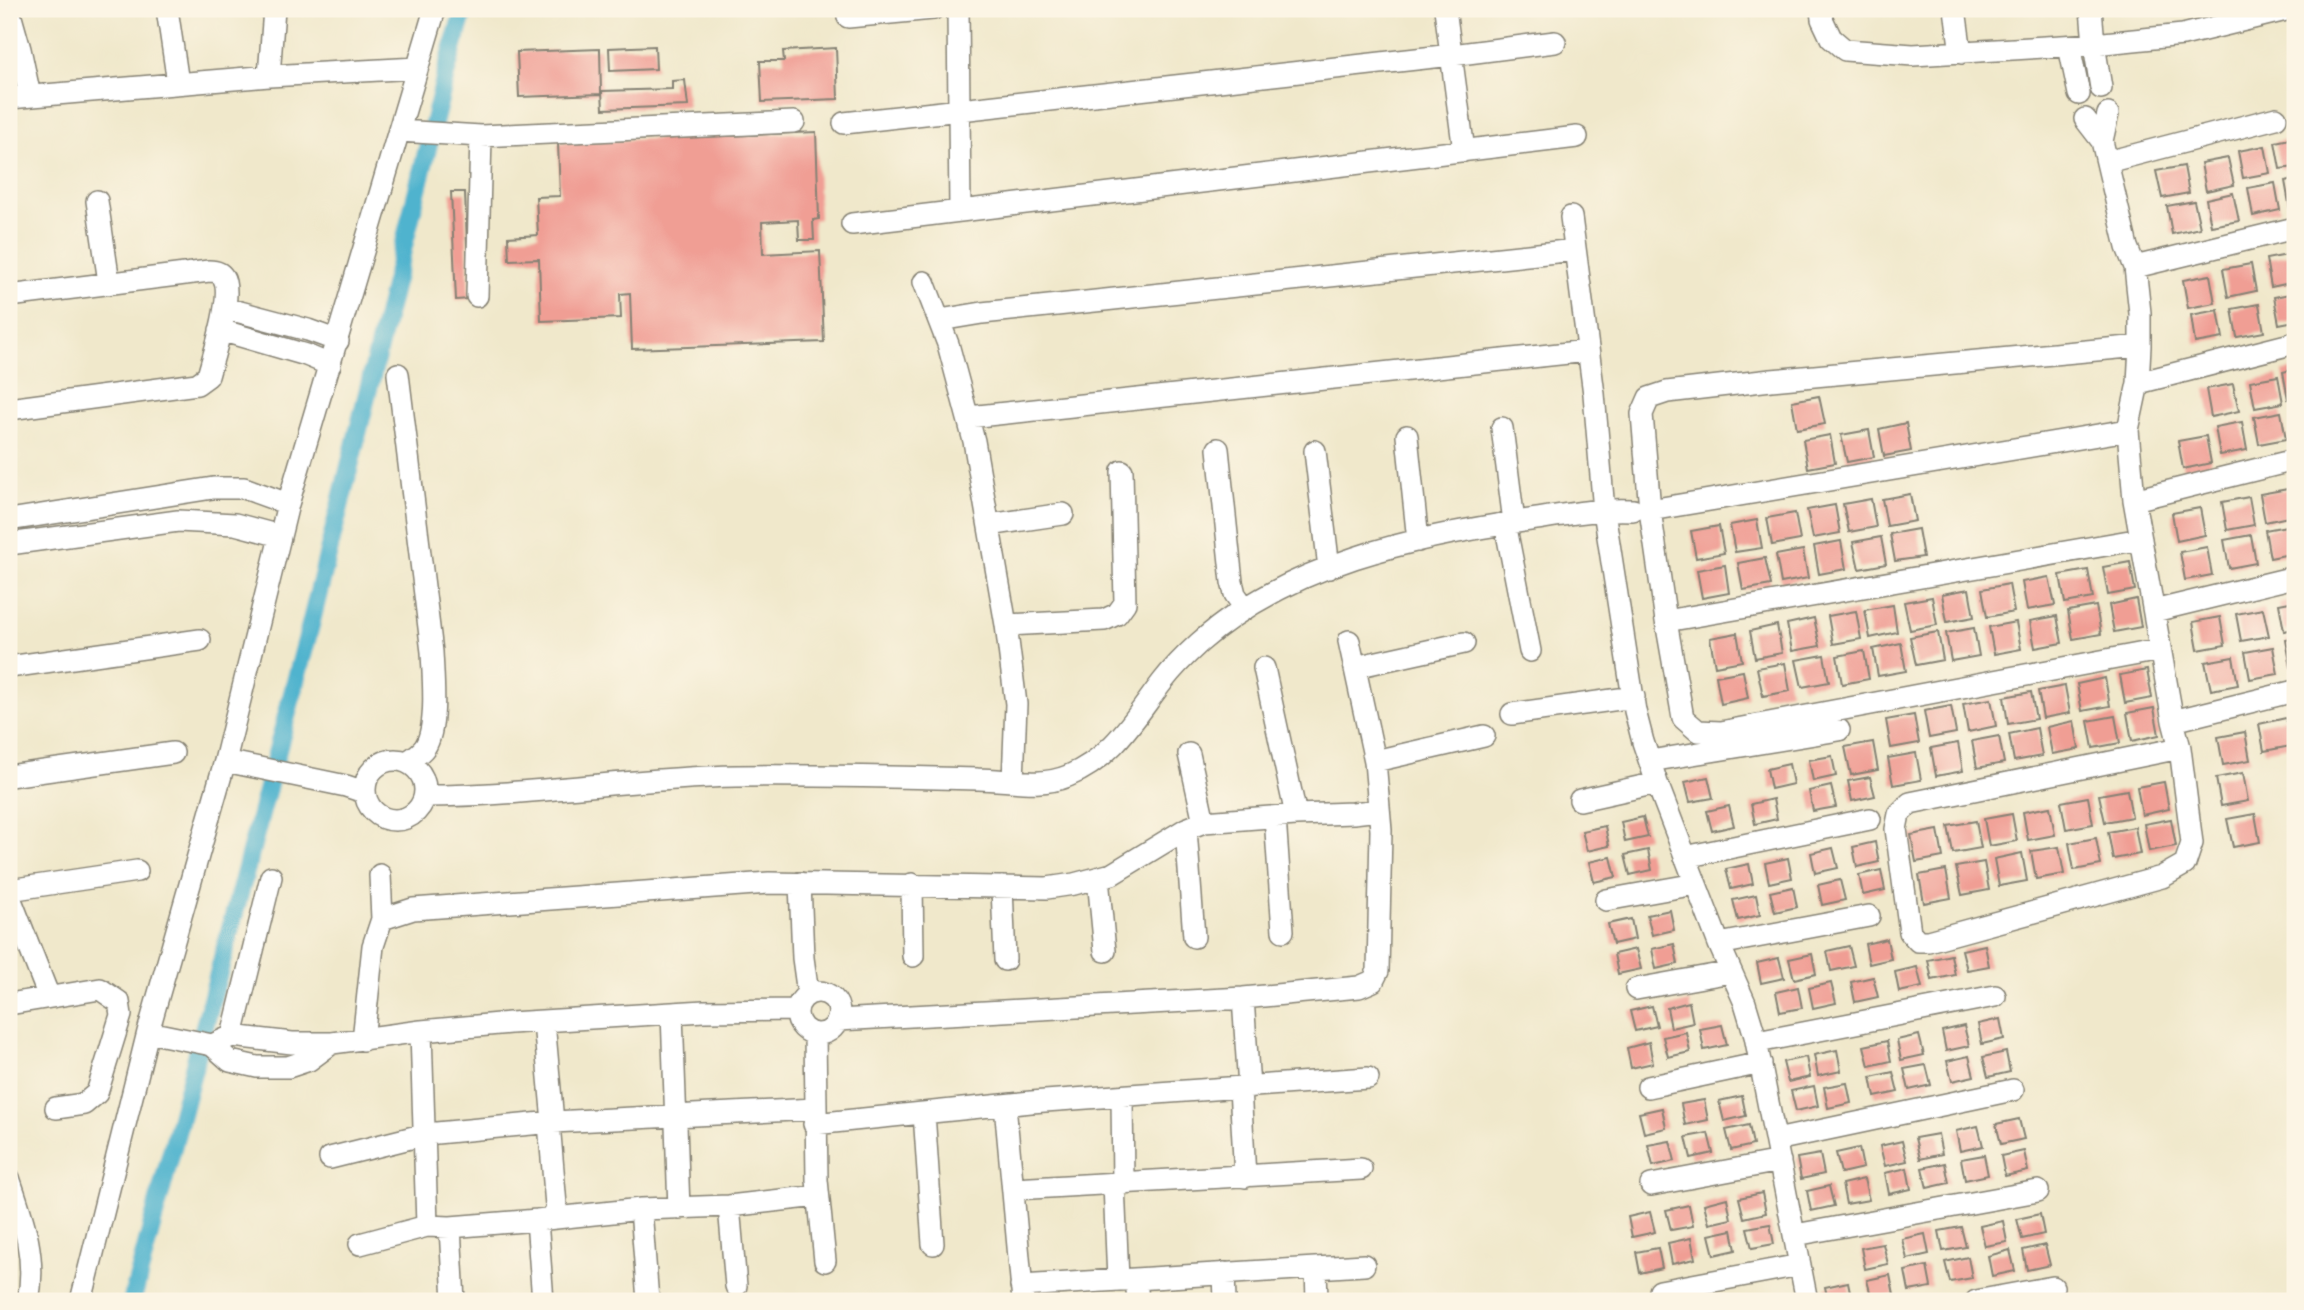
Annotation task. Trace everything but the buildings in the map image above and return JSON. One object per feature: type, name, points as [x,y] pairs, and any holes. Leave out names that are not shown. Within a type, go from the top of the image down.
[{"type":"street","points":[[167,9],[178,83]]},
{"type":"street","points":[[269,76],[274,9]]},
{"type":"street","points":[[81,1301],[148,1032],[234,763],[288,504],[330,365],[407,131],[417,68],[435,9]]},
{"type":"street","points":[[848,17],[933,9]]},
{"type":"street","points":[[958,9],[960,211]]},
{"type":"street","points":[[1444,9],[1464,151]]},
{"type":"street","points":[[1821,9],[1822,19],[1831,38],[1845,50],[1913,55],[2069,46],[2183,35],[2290,9]]},
{"type":"street","points":[[1955,9],[1961,53]]},
{"type":"street","points":[[2091,9],[2101,89]]},
{"type":"street","points":[[9,10],[20,49],[19,97],[269,76],[417,68]]},
{"type":"street","points":[[844,123],[960,112],[1555,41]]},
{"type":"street","points":[[2069,46],[2079,94]]},
{"type":"street","points":[[2104,151],[2108,114]]},
{"type":"street","points":[[2104,151],[2276,118]]},
{"type":"street","points":[[2085,119],[2104,151],[2127,247],[2135,267],[2140,346],[2138,383],[2129,430],[2134,500],[2180,748],[2192,843],[2185,864],[2162,877],[1928,941],[1918,941],[1909,932],[1896,829],[1899,814],[1910,803],[2180,748]]},
{"type":"street","points":[[407,131],[474,136],[794,122]]},
{"type":"street","points":[[474,136],[477,296]]},
{"type":"street","points":[[852,224],[1577,137]]},
{"type":"street","points":[[97,201],[109,282]]},
{"type":"street","points":[[1571,217],[1594,394],[1604,511],[1643,742],[1685,857],[1745,1003],[1759,1053],[1807,1301]]},
{"type":"street","points":[[2135,267],[2295,228]]},
{"type":"street","points":[[940,320],[982,313],[1575,250]]},
{"type":"street","points":[[9,296],[216,271],[223,276],[225,284],[225,308],[208,376],[197,384],[9,409]]},
{"type":"street","points":[[924,282],[940,320],[970,417],[1006,625],[1016,704],[1013,781]]},
{"type":"street","points":[[225,308],[308,330],[338,341]]},
{"type":"street","points":[[220,330],[306,355],[330,365]]},
{"type":"street","points":[[2138,383],[2295,343]]},
{"type":"street","points":[[2140,346],[1667,392],[1649,398],[1642,414],[1642,510],[1683,718],[1698,731],[1721,732],[2160,650]]},
{"type":"street","points":[[970,417],[1587,351]]},
{"type":"street","points":[[398,374],[435,691],[432,723],[425,747],[407,762]]},
{"type":"street","points":[[1502,428],[1510,522],[1530,651]]},
{"type":"street","points":[[425,796],[531,793],[735,776],[1036,783],[1065,778],[1088,766],[1120,739],[1164,678],[1199,643],[1244,607],[1298,580],[1346,561],[1418,541],[1510,522],[1604,511],[1642,510],[2129,430]]},
{"type":"street","points":[[1407,436],[1418,541]]},
{"type":"street","points":[[1218,449],[1232,582],[1235,594],[1244,607]]},
{"type":"street","points":[[1315,451],[1329,568]]},
{"type":"street","points":[[2134,500],[2295,460]]},
{"type":"street","points":[[1006,625],[1104,620],[1117,614],[1125,603],[1122,471]]},
{"type":"street","points":[[9,520],[213,488],[244,488],[288,504]]},
{"type":"street","points":[[173,495],[178,521]]},
{"type":"street","points":[[989,525],[1063,514]]},
{"type":"street","points":[[9,544],[178,521],[235,524],[280,536]]},
{"type":"street","points":[[1666,621],[2141,539]]},
{"type":"street","points":[[2154,611],[2295,577]]},
{"type":"street","points":[[9,667],[201,640]]},
{"type":"street","points":[[800,883],[803,958],[799,1023],[808,1032],[815,1034],[826,1032],[838,1020],[1244,998],[1359,987],[1373,981],[1378,971],[1381,830],[1375,761],[1349,641]]},
{"type":"street","points":[[1355,667],[1464,643]]},
{"type":"street","points":[[1264,668],[1286,816],[1283,932]]},
{"type":"street","points":[[2173,721],[2295,691]]},
{"type":"street","points":[[1512,714],[1634,697]]},
{"type":"street","points":[[1650,761],[1839,730]]},
{"type":"street","points":[[1375,761],[1484,736]]},
{"type":"street","points":[[9,776],[173,753]]},
{"type":"street","points":[[1188,754],[1195,825],[1194,937]]},
{"type":"street","points":[[395,760],[407,762],[416,768],[422,776],[425,796],[420,808],[399,821],[386,820],[375,814],[367,804],[364,792],[372,769],[383,762],[395,760]]},
{"type":"street","points":[[234,763],[364,792]]},
{"type":"street","points":[[1580,800],[1657,783]]},
{"type":"street","points":[[382,919],[413,909],[744,885],[912,884],[1047,888],[1098,878],[1127,866],[1195,825],[1379,810]]},
{"type":"street","points":[[1685,857],[1870,819]]},
{"type":"street","points":[[49,997],[9,892],[137,871]]},
{"type":"street","points":[[363,1040],[373,946],[382,919],[380,875]]},
{"type":"street","points":[[232,1036],[271,877]]},
{"type":"street","points":[[1098,878],[1105,951]]},
{"type":"street","points":[[912,884],[913,956]]},
{"type":"street","points":[[1606,900],[1696,884]]},
{"type":"street","points":[[1002,887],[1005,960]]},
{"type":"street","points":[[1719,944],[1869,916]]},
{"type":"street","points":[[1636,989],[1731,972]]},
{"type":"street","points":[[9,1004],[100,989],[119,1002],[121,1015],[97,1093],[84,1104],[56,1108]]},
{"type":"street","points":[[209,1044],[232,1036],[292,1043],[332,1043],[421,1031],[802,1002],[822,992],[829,995],[838,1006],[838,1020]]},
{"type":"street","points":[[1647,1087],[1759,1053],[1995,996]]},
{"type":"street","points":[[1244,998],[1245,1177]]},
{"type":"street","points":[[671,1013],[679,1209]]},
{"type":"street","points":[[537,1301],[547,1219],[551,1123],[544,1021]]},
{"type":"street","points":[[421,1031],[427,1226]]},
{"type":"street","points":[[148,1032],[209,1044],[230,1061],[257,1067],[288,1068],[309,1060],[332,1043]]},
{"type":"street","points":[[815,1034],[818,1196],[825,1261]]},
{"type":"street","points":[[330,1158],[426,1134],[551,1123],[675,1116],[815,1117],[924,1113],[1368,1078]]},
{"type":"street","points":[[1776,1140],[2013,1090]]},
{"type":"street","points":[[1122,1096],[1118,1184],[1127,1279],[1138,1301]]},
{"type":"street","points":[[1005,1105],[1022,1294],[1127,1279],[1364,1265]]},
{"type":"street","points":[[924,1113],[933,1244]]},
{"type":"street","points":[[1651,1185],[1780,1161]]},
{"type":"street","points":[[1014,1189],[1361,1169]]},
{"type":"street","points":[[9,1178],[32,1254],[33,1280],[28,1301]]},
{"type":"street","points":[[1795,1235],[2038,1191]]},
{"type":"street","points":[[360,1244],[427,1226],[450,1227],[641,1209],[729,1206],[818,1196]]},
{"type":"street","points":[[729,1206],[736,1286]]},
{"type":"street","points":[[641,1209],[648,1301]]},
{"type":"street","points":[[450,1227],[454,1301]]},
{"type":"street","points":[[1660,1291],[1800,1265]]},
{"type":"street","points":[[1316,1268],[1317,1301]]},
{"type":"street","points":[[1224,1273],[1225,1301]]},
{"type":"street","points":[[1976,1301],[2053,1287]]},
{"type":"waterway","points":[[132,1301],[310,627],[464,9]]}]
